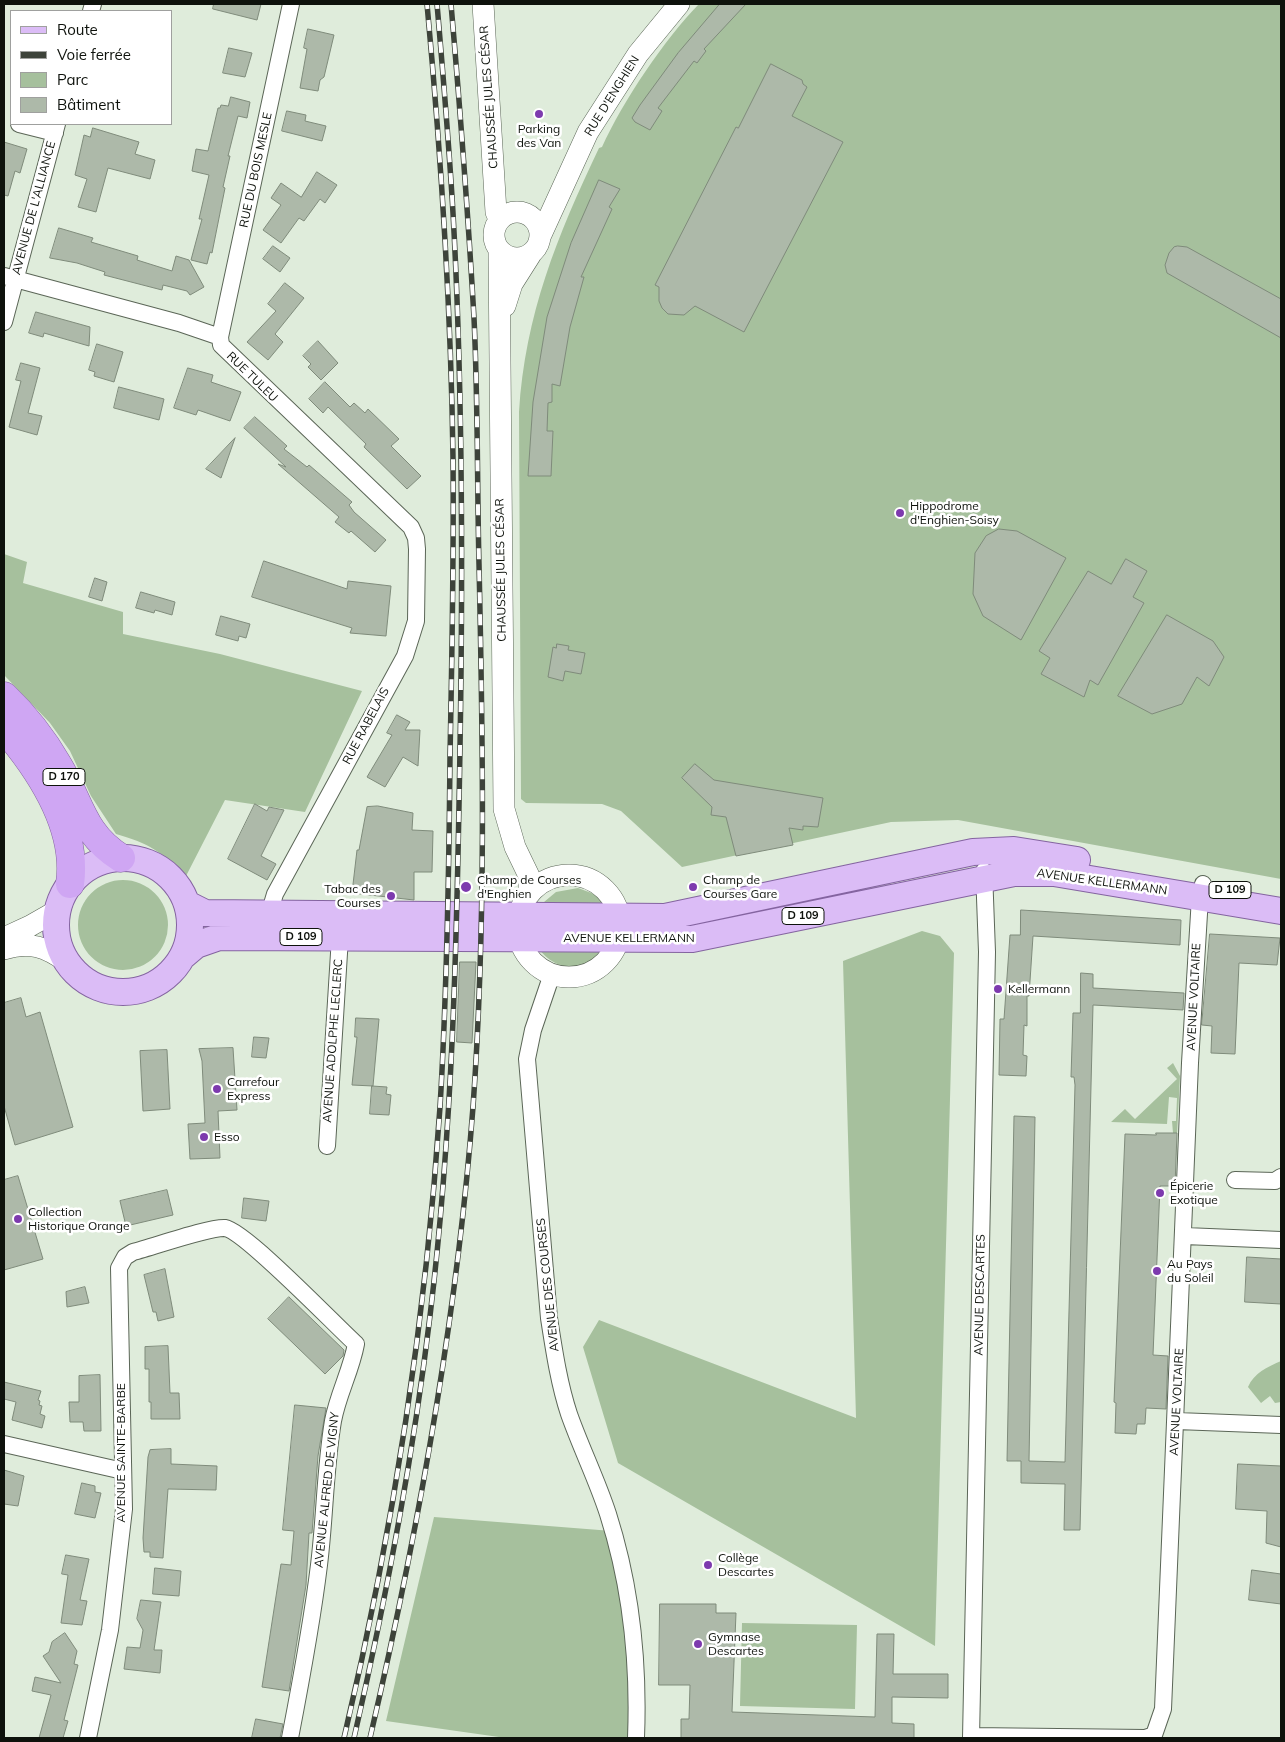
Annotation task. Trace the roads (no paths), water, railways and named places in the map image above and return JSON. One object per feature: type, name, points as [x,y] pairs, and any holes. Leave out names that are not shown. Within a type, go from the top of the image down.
[{"type":"highway","name":"D 170","points":[[4,696],[28,721],[59,766],[94,837],[121,858]]},
{"type":"highway","name":"D 170","points":[[4,728],[25,754],[60,817],[69,839],[73,865],[70,884]]},
{"type":"main road","name":"AVENUE KELLERMANN","points":[[619,928],[981,851],[1030,852],[1281,911]]},
{"type":"main road","points":[[121,858],[145,862],[162,870],[175,883],[187,904],[191,930],[183,956],[175,969],[162,980],[142,990],[131,992],[109,991],[98,988],[86,981],[67,962],[58,942],[58,910],[70,884],[93,865],[121,858]]},
{"type":"main road","name":"AVENUE KELLERMANN","points":[[187,904],[205,914],[522,916],[619,928],[692,940],[1014,872],[1054,873],[1281,899]]},
{"type":"main road","name":"AVENUE KELLERMANN","points":[[183,956],[196,944],[218,937],[340,937],[522,916]]},
{"type":"street","name":"RUE DU BOIS MESLE","points":[[220,337],[291,4]]},
{"type":"street","name":"CHAUSSÉE JULES CÉSAR","points":[[483,4],[496,212],[499,219]]},
{"type":"street","name":"RUE D'ENGHIEN","points":[[535,245],[588,132],[638,54],[678,4]]},
{"type":"street","points":[[28,125],[56,128]]},
{"type":"street","name":"AVENUE DE L'ALLIANCE","points":[[4,322],[10,278],[56,128]]},
{"type":"street","points":[[495,190],[525,213],[538,224],[535,245],[518,258],[504,254],[499,250],[493,236],[499,219],[507,213],[525,213],[558,196]]},
{"type":"street","name":"CHAUSSÉE JULES CÉSAR","points":[[498,331],[512,284],[535,245]]},
{"type":"street","name":"CHAUSSÉE JULES CÉSAR","points":[[499,250],[498,331],[504,809],[515,847],[529,876],[522,916]]},
{"type":"street","name":"RUE TULEU","points":[[10,278],[179,323],[220,337],[222,348],[411,527]]},
{"type":"street","name":"RUE RABELAIS","points":[[269,914],[275,894],[407,649],[416,620],[417,549],[416,538],[411,527]]},
{"type":"street","name":"CHAUSSÉE JULES CÉSAR","points":[[504,809],[527,848],[542,868],[558,876]]},
{"type":"street","name":"AVENUE DESCARTES","points":[[971,1737],[987,952],[985,877],[981,851]]},
{"type":"street","points":[[558,876],[582,876],[599,884],[612,898],[619,928],[613,952],[602,965],[587,974],[571,977],[552,974],[534,963],[525,952],[522,916],[545,881],[558,876]]},
{"type":"street","name":"AVENUE VOLTAIRE","points":[[971,1737],[1145,1738],[1154,1735],[1163,1709],[1185,1236],[1190,1063],[1202,891]]},
{"type":"street","points":[[4,938],[58,910]]},
{"type":"street","name":"AVENUE ADOLPHE LECLERC","points":[[327,1146],[340,937]]},
{"type":"street","points":[[4,949],[22,945],[40,946],[67,962]]},
{"type":"street","name":"AVENUE DES COURSES","points":[[552,974],[533,1030],[527,1059],[549,1318],[568,1412],[604,1501],[622,1570],[634,1637],[637,1680],[636,1738]]},
{"type":"street","points":[[1235,1180],[1275,1181],[1281,1177]]},
{"type":"street","name":"AVENUE ALFRED DE VIGNY","points":[[125,1257],[133,1252],[207,1231],[225,1228],[235,1232],[249,1242],[356,1344],[353,1360],[338,1395],[333,1423],[316,1584],[290,1738]]},
{"type":"street","points":[[1185,1236],[1281,1240]]},
{"type":"street","name":"AVENUE SAINTE-BARBE","points":[[88,1738],[110,1630],[124,1509],[119,1268],[125,1257]]},
{"type":"street","points":[[1177,1421],[1281,1425]]},
{"type":"street","points":[[4,1444],[123,1471]]},
{"type":"railway","points":[[344,1738],[378,1582],[405,1424],[426,1266],[440,1107],[448,888],[453,607],[453,458],[444,231],[437,117],[427,4]]},
{"type":"railway","points":[[354,1738],[398,1528],[423,1369],[438,1245],[449,1103],[457,890],[462,547],[459,347],[453,213],[437,4]]},
{"type":"railway","points":[[370,1738],[404,1582],[434,1424],[457,1266],[466,1186],[477,1039],[482,903],[482,768],[476,380],[469,239],[451,4]]},
{"type":"place","name":"Parking des Van","points":[[539,114]]},
{"type":"place","name":"Hippodrome d'Enghien-Soisy","points":[[900,513]]},
{"type":"place","name":"Champ de Courses d'Enghien","points":[[466,887]]},
{"type":"place","name":"Champ de Courses Gare","points":[[693,887]]},
{"type":"place","name":"Tabac des Courses","points":[[391,896]]},
{"type":"place","name":"Kellermann","points":[[998,989]]},
{"type":"place","name":"Carrefour Express","points":[[217,1089]]},
{"type":"place","name":"Esso","points":[[204,1137]]},
{"type":"place","name":"Épicerie Exotique","points":[[1160,1193]]},
{"type":"place","name":"Collection Historique Orange","points":[[18,1219]]},
{"type":"place","name":"Au Pays du Soleil","points":[[1157,1271]]},
{"type":"place","name":"Collège Descartes","points":[[708,1565]]},
{"type":"place","name":"Gymnase Descartes","points":[[698,1644]]}]
